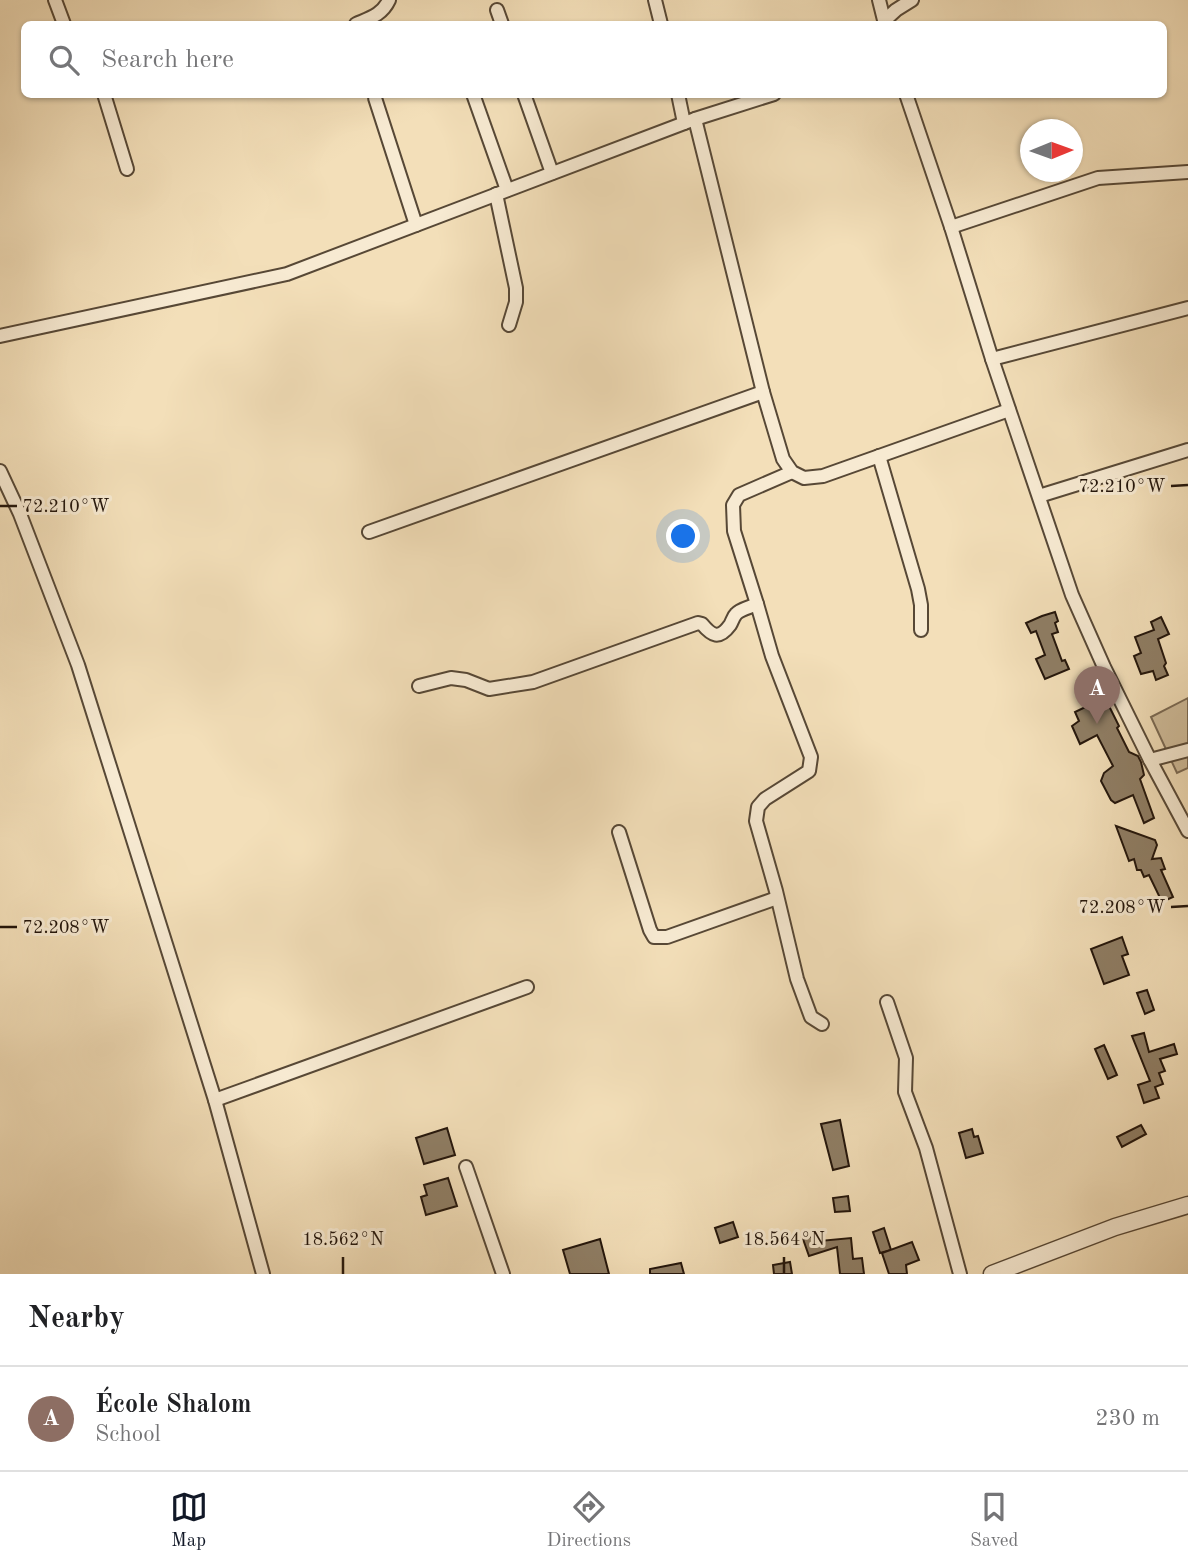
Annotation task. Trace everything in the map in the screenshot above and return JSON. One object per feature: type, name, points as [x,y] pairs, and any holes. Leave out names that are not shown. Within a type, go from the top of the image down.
[{"type":"street","points":[[55,0],[63,21]]},
{"type":"street","points":[[363,21],[377,15],[389,0]]},
{"type":"street","points":[[655,0],[660,21]]},
{"type":"street","points":[[879,0],[884,21]]},
{"type":"street","points":[[887,21],[896,10],[912,0]]},
{"type":"street","points":[[497,10],[501,21]]},
{"type":"street","points":[[105,98],[127,169]]},
{"type":"street","points":[[375,98],[416,225]]},
{"type":"street","points":[[473,98],[502,192],[516,288],[516,302],[509,325]]},
{"type":"street","points":[[525,98],[552,173]]},
{"type":"street","points":[[680,98],[690,121],[783,459],[792,472],[804,478],[823,476],[1009,410]]},
{"type":"street","points":[[0,336],[287,274],[690,121],[762,98]]},
{"type":"street","points":[[907,98],[1072,595],[1104,667],[1188,831]]},
{"type":"street","points":[[951,227],[1098,178],[1187,175]]},
{"type":"street","points":[[992,359],[1188,308]]},
{"type":"street","points":[[369,532],[763,392]]},
{"type":"street","points":[[1039,496],[1188,450]]},
{"type":"street","points":[[879,456],[918,589],[921,605],[920,630]]},
{"type":"street","points":[[0,471],[20,514],[78,665],[215,1100],[263,1274]]},
{"type":"street","points":[[792,472],[739,495],[733,505],[734,531],[772,656],[811,757],[809,771],[765,799],[758,807],[756,821],[796,979],[811,1017],[822,1024]]},
{"type":"street","points":[[419,686],[451,678],[466,680],[489,689],[533,682],[698,623],[715,635],[730,625],[739,611],[757,604]]},
{"type":"street","points":[[1150,760],[1188,750]]},
{"type":"street","points":[[619,832],[654,937],[667,937],[777,898]]},
{"type":"street","points":[[215,1100],[527,987]]},
{"type":"street","points":[[887,1002],[906,1058],[905,1092],[926,1148],[960,1274]]},
{"type":"street","points":[[466,1167],[503,1274]]},
{"type":"street","points":[[992,1274],[1115,1227],[1188,1205]]},
{"type":"shaded area","points":[[1188,698],[1188,768],[1177,773],[1151,717]]},
{"type":"building","points":[[1055,612],[1058,632],[1052,634],[1062,661],[1065,660],[1069,669],[1045,679],[1036,659],[1045,655],[1036,631],[1031,633],[1026,623]]},
{"type":"building","points":[[1161,617],[1169,634],[1158,639],[1168,675],[1156,680],[1153,671],[1141,674],[1134,656],[1141,653],[1135,637],[1154,630],[1151,622]]},
{"type":"building","points":[[1102,699],[1106,707],[1109,706],[1129,752],[1138,756],[1141,762],[1144,775],[1140,779],[1154,818],[1144,823],[1133,795],[1115,803],[1111,800],[1101,781],[1104,773],[1113,766],[1097,735],[1080,744],[1072,726],[1079,721],[1075,712]]},
{"type":"building","points":[[1116,826],[1155,840],[1157,845],[1152,859],[1161,858],[1165,869],[1161,870],[1173,897],[1162,902],[1149,875],[1144,877],[1141,870],[1137,870],[1134,859],[1129,861]]},
{"type":"building","points":[[1122,937],[1128,954],[1122,956],[1129,975],[1104,984],[1091,949]]},
{"type":"building","points":[[1147,990],[1154,1010],[1145,1014],[1137,993]]},
{"type":"building","points":[[1144,1033],[1149,1052],[1174,1044],[1177,1054],[1160,1059],[1165,1071],[1159,1073],[1163,1084],[1155,1087],[1159,1098],[1144,1103],[1138,1085],[1150,1081],[1132,1036]]},
{"type":"building","points":[[1104,1045],[1117,1075],[1108,1079],[1095,1049]]},
{"type":"building","points":[[840,1120],[849,1166],[833,1170],[821,1124]]},
{"type":"building","points":[[1141,1125],[1146,1134],[1122,1147],[1117,1137]]},
{"type":"building","points":[[447,1128],[455,1155],[424,1164],[416,1138]]},
{"type":"building","points":[[972,1129],[974,1137],[978,1136],[983,1153],[966,1158],[959,1133]]},
{"type":"building","points":[[448,1178],[457,1206],[426,1215],[421,1197],[427,1195],[424,1185]]},
{"type":"building","points":[[848,1196],[850,1211],[835,1212],[833,1198]]},
{"type":"building","points":[[733,1222],[738,1237],[720,1243],[715,1228]]},
{"type":"building","points":[[884,1228],[891,1250],[880,1253],[873,1232]]},
{"type":"building","points":[[818,1235],[820,1241],[851,1238],[853,1259],[862,1258],[864,1274],[840,1274],[837,1247],[809,1256],[803,1239]]},
{"type":"building","points":[[600,1239],[609,1274],[570,1274],[563,1250]]},
{"type":"building","points":[[912,1242],[919,1260],[906,1265],[907,1274],[889,1274],[882,1253]]},
{"type":"building","points":[[790,1262],[792,1274],[774,1274],[773,1265]]},
{"type":"building","points":[[681,1263],[684,1274],[650,1274],[650,1269]]},
{"type":"place","name":"École Shalom","points":[[1097,724]]}]
